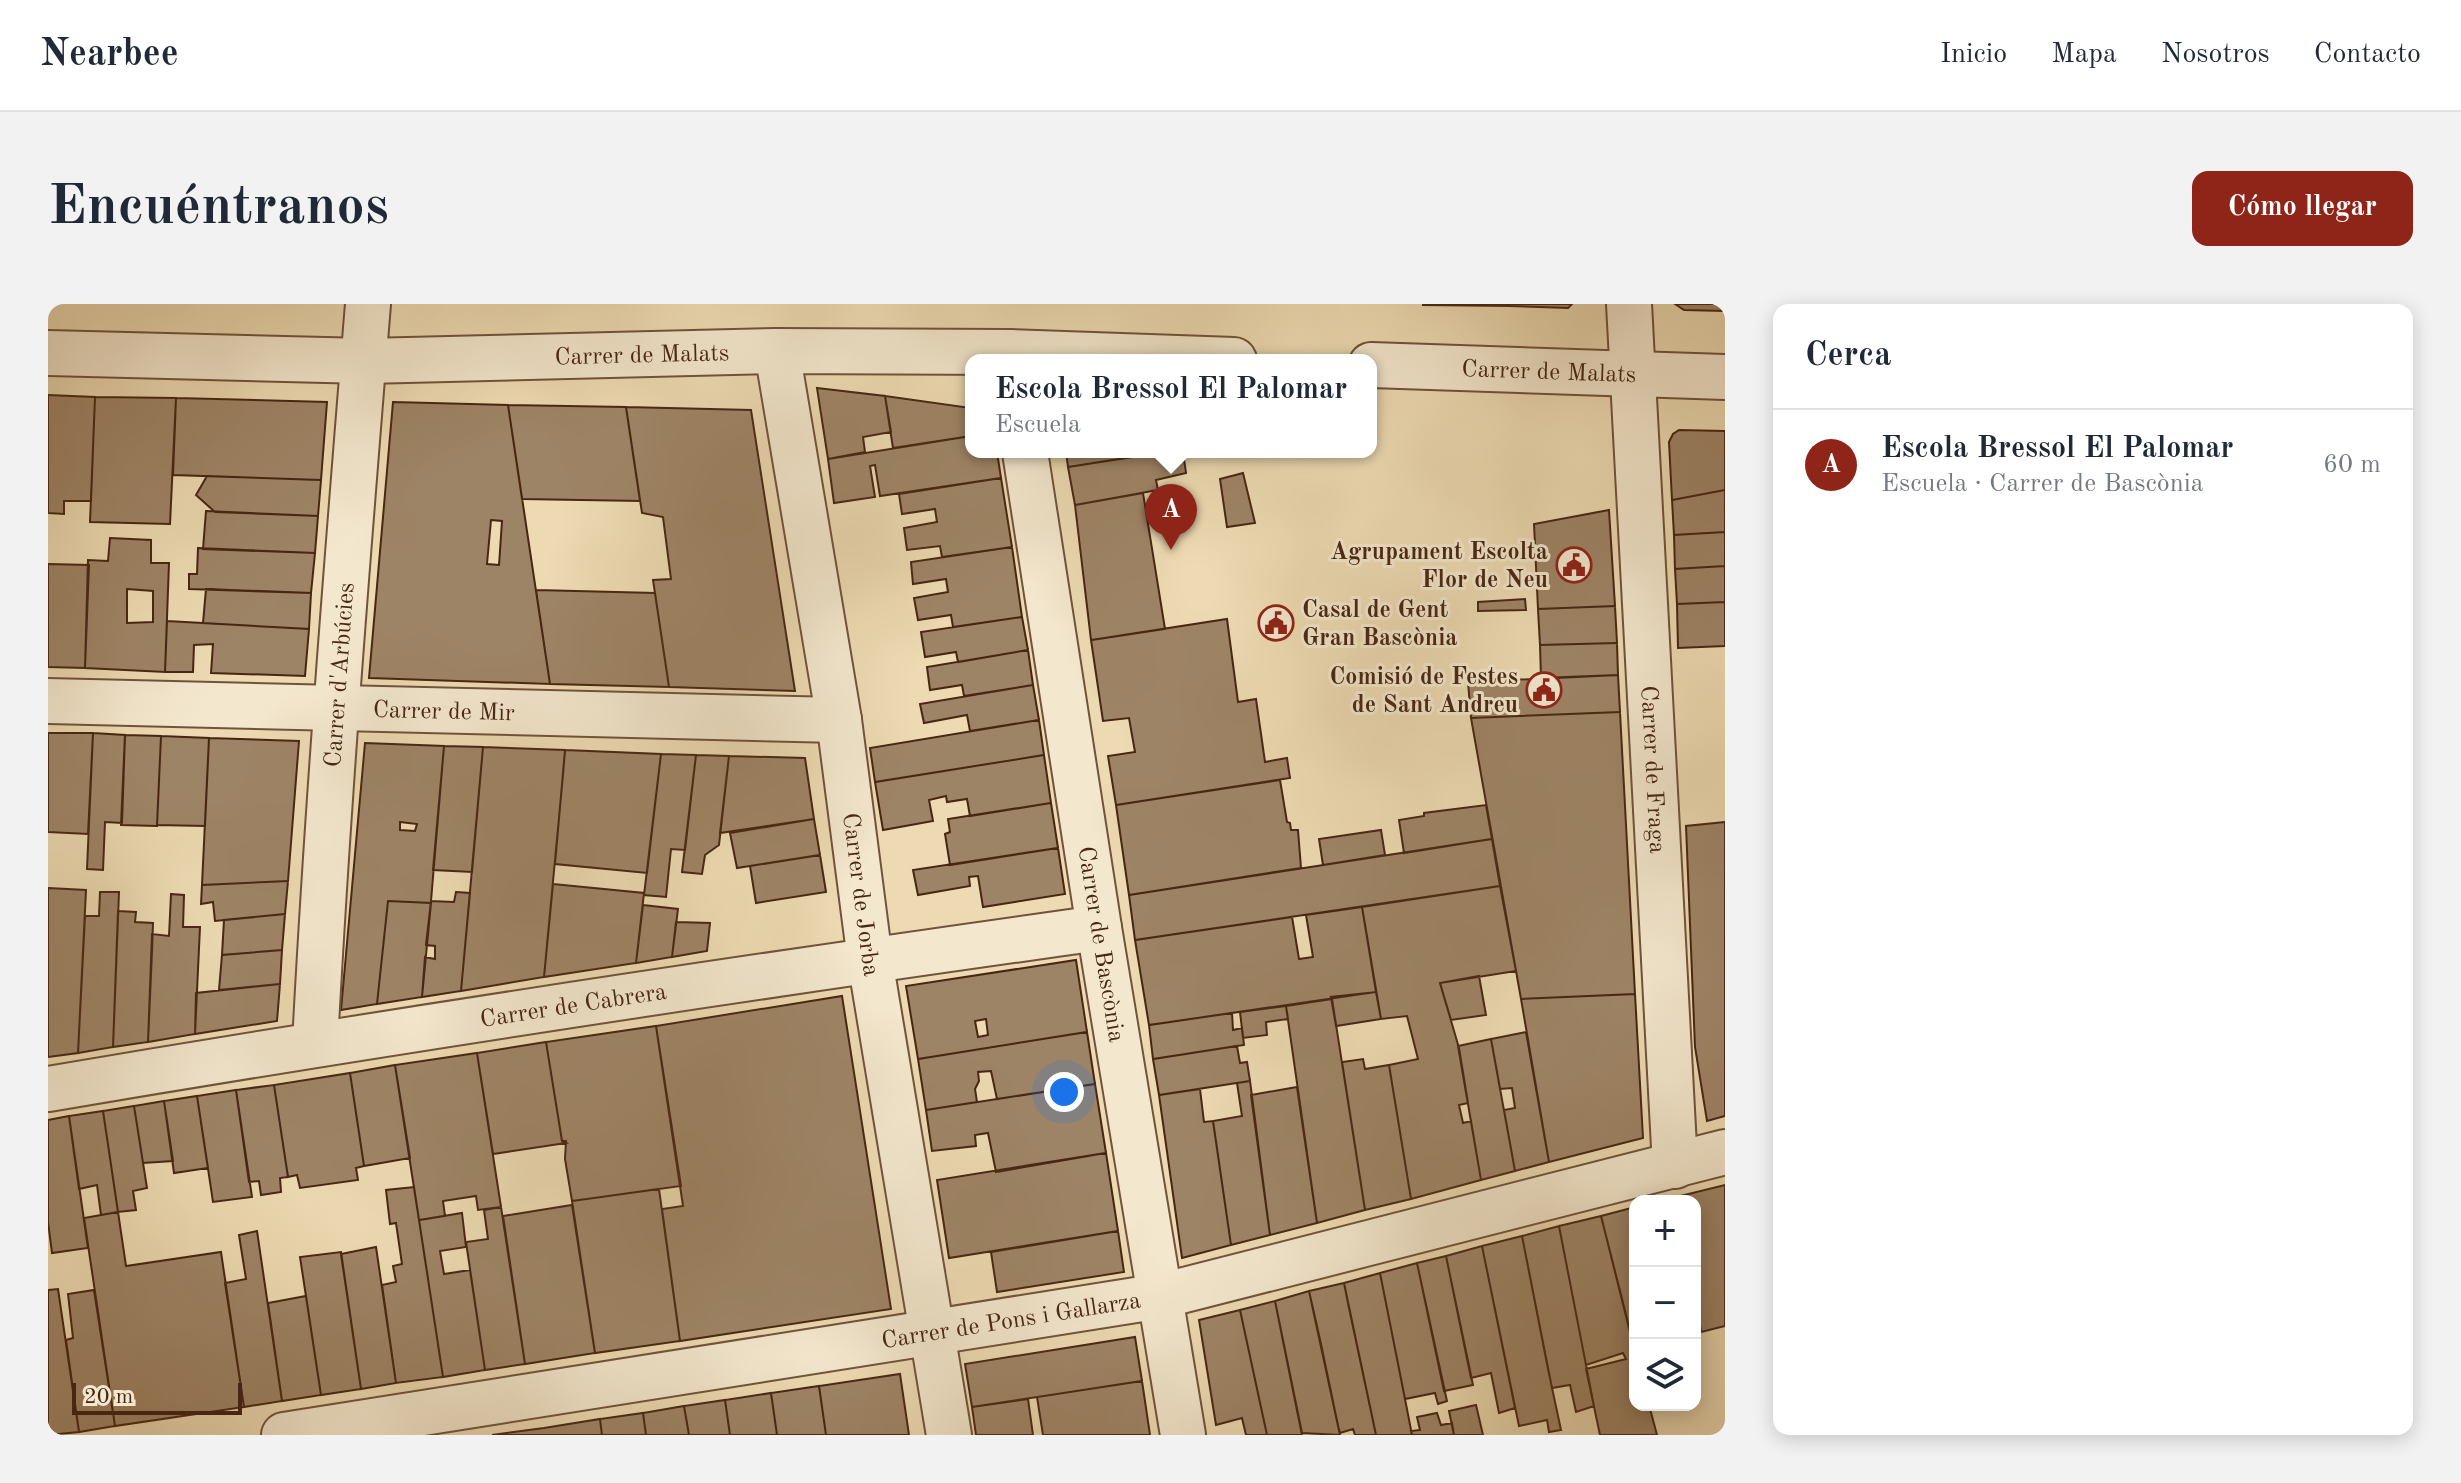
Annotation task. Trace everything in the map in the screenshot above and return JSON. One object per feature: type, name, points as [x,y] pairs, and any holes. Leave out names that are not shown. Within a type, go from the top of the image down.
[{"type":"street","name":"Carrer d'Arbúcies","points":[[315,1044],[341,630],[366,361],[368,304]]},
{"type":"street","name":"Carrer de Fraga","points":[[1629,304],[1675,1166]]},
{"type":"street","name":"Carrer de Malats","points":[[48,353],[366,361],[777,351],[965,355]]},
{"type":"street","name":"Carrer de Jorba","points":[[777,351],[839,720],[870,960],[949,1435]]},
{"type":"street","name":"Carrer de Malats","points":[[1377,365],[1725,377]]},
{"type":"street","name":"Carrer de Bascònia","points":[[1026,458],[1099,928],[1183,1435]]},
{"type":"street","name":"Carrer de Mir","points":[[48,701],[839,720]]},
{"type":"street","name":"Carrer de Cabrera","points":[[48,1089],[315,1044],[1099,928]]},
{"type":"street","name":"Carrer de Pons i Gallarza","points":[[284,1435],[1161,1296],[1725,1152]]},
{"type":"building","points":[[1509,304],[1510,306],[1423,305]]},
{"type":"building","points":[[1509,304],[1572,304],[1568,308]]},
{"type":"building","points":[[1675,304],[1725,304],[1725,311],[1684,310]]},
{"type":"building","points":[[817,388],[885,396],[891,432],[863,437],[865,452],[828,459]]},
{"type":"building","points":[[48,395],[95,397],[91,501],[64,501],[64,514],[48,513]]},
{"type":"building","points":[[885,396],[965,407],[965,437],[893,448]]},
{"type":"building","points":[[95,397],[176,398],[170,524],[90,522]]},
{"type":"building","points":[[176,398],[327,402],[321,480],[173,475]]},
{"type":"building","points":[[393,402],[508,405],[550,684],[369,678]],"holes":[[[491,520],[502,521],[499,565],[487,564]]]},
{"type":"building","points":[[508,405],[626,407],[640,501],[522,499]]},
{"type":"building","points":[[626,407],[751,410],[795,691],[669,687],[653,580],[671,579],[663,517],[642,513]]},
{"type":"building","points":[[1679,430],[1725,431],[1725,490],[1672,500],[1669,442]]},
{"type":"building","points":[[965,437],[965,458],[998,458],[1001,478],[880,496],[875,465],[870,466],[875,497],[834,503],[828,459]]},
{"type":"building","points":[[1067,458],[1125,458],[1068,467]]},
{"type":"building","points":[[1126,458],[1184,458],[1186,473],[1156,480],[1158,490],[1075,505],[1068,467]]},
{"type":"building","points":[[1243,473],[1255,523],[1227,527],[1220,479]]},
{"type":"building","points":[[207,476],[321,480],[318,516],[215,512],[196,495]]},
{"type":"building","points":[[1001,478],[1012,547],[942,557],[940,546],[907,550],[904,528],[937,522],[935,509],[902,514],[899,494]]},
{"type":"building","points":[[1725,490],[1725,532],[1674,535],[1672,500]]},
{"type":"building","points":[[1143,493],[1165,629],[1091,640],[1075,505]]},
{"type":"building","name":"Agrupament Escolta Flor de Neu","points":[[1609,510],[1615,606],[1538,609],[1534,524]]},
{"type":"building","points":[[206,511],[318,516],[315,553],[203,549]]},
{"type":"building","points":[[1725,532],[1725,566],[1675,569],[1674,535]]},
{"type":"building","points":[[110,538],[151,540],[151,563],[169,563],[165,672],[85,668],[88,560],[108,561]],"holes":[[[127,589],[153,591],[153,622],[127,623]]]},
{"type":"building","points":[[1012,547],[1022,617],[953,627],[951,615],[918,620],[914,598],[948,592],[946,579],[913,584],[911,562]]},
{"type":"building","points":[[198,548],[315,553],[311,593],[189,589],[189,574],[197,574]]},
{"type":"building","points":[[48,564],[89,565],[85,668],[48,667]]},
{"type":"building","points":[[1725,566],[1725,602],[1677,604],[1675,569]]},
{"type":"building","points":[[206,589],[311,593],[309,629],[203,623]]},
{"type":"building","points":[[536,590],[655,593],[669,687],[550,684]]},
{"type":"building","points":[[1525,599],[1526,610],[1478,611],[1478,602]]},
{"type":"building","points":[[1725,602],[1725,646],[1678,648],[1677,604]]},
{"type":"building","points":[[1615,606],[1617,643],[1540,645],[1538,609]]},
{"type":"building","points":[[1022,617],[1028,650],[958,662],[956,652],[925,657],[921,632]]},
{"type":"building","points":[[1227,619],[1238,702],[1256,699],[1265,762],[1287,758],[1290,778],[1116,805],[1108,756],[1135,752],[1129,718],[1103,721],[1091,640]]},
{"type":"building","points":[[167,621],[309,629],[305,676],[211,673],[213,644],[194,645],[193,672],[165,672]]},
{"type":"building","points":[[1617,643],[1618,675],[1541,678],[1540,645]]},
{"type":"building","points":[[1028,650],[1033,685],[964,696],[962,685],[930,690],[927,667]]},
{"type":"building","name":"Comisió de Festes de Sant Andreu","points":[[1618,675],[1620,712],[1471,718],[1468,682]]},
{"type":"building","points":[[1033,685],[1039,720],[970,731],[967,715],[924,723],[920,704]]},
{"type":"building","points":[[1620,712],[1635,994],[1521,999],[1471,718]]},
{"type":"building","points":[[1039,720],[1044,755],[875,782],[870,748]]},
{"type":"building","points":[[48,733],[93,733],[88,834],[48,832]]},
{"type":"building","points":[[93,733],[125,735],[122,823],[105,822],[103,870],[87,869]]},
{"type":"building","points":[[125,735],[161,736],[157,826],[121,825]]},
{"type":"building","points":[[161,736],[209,738],[205,826],[157,825]]},
{"type":"building","points":[[209,738],[299,741],[288,881],[202,885]]},
{"type":"building","points":[[365,743],[444,746],[431,903],[388,901],[377,1004],[341,1010]],"holes":[[[400,822],[417,824],[415,831],[400,830]]]},
{"type":"building","points":[[444,746],[483,747],[472,872],[433,870]]},
{"type":"building","points":[[483,747],[565,750],[563,775],[544,977],[461,991]]},
{"type":"building","points":[[565,750],[661,754],[647,873],[555,864]]},
{"type":"building","points":[[661,754],[696,755],[685,850],[671,849],[666,897],[644,895]]},
{"type":"building","points":[[696,755],[729,756],[719,845],[705,855],[702,874],[682,872]]},
{"type":"building","points":[[1044,755],[1051,803],[970,816],[967,799],[947,802],[946,796],[929,800],[933,821],[883,830],[875,782]]},
{"type":"building","points":[[729,756],[805,758],[814,819],[720,833]]},
{"type":"building","points":[[1280,780],[1287,822],[1291,830],[1298,830],[1301,868],[1129,895],[1116,805]]},
{"type":"building","points":[[1051,803],[1058,848],[950,865],[945,834],[950,832],[948,819]]},
{"type":"building","points":[[1486,805],[1492,839],[1404,853],[1399,820],[1424,816],[1424,813]]},
{"type":"building","points":[[814,819],[820,855],[737,868],[730,833]]},
{"type":"building","points":[[1725,822],[1725,1116],[1707,1121],[1695,1047],[1686,826]]},
{"type":"building","points":[[1381,830],[1385,855],[1323,865],[1319,839]]},
{"type":"building","points":[[1492,839],[1500,886],[1135,940],[1129,895]]},
{"type":"building","points":[[1058,848],[1065,894],[983,907],[978,876],[969,877],[970,886],[918,895],[913,870]]},
{"type":"building","points":[[820,855],[826,892],[756,903],[750,866]]},
{"type":"building","points":[[288,881],[285,914],[215,921],[213,902],[201,904],[202,885]]},
{"type":"building","points":[[553,884],[644,893],[636,963],[544,977]]},
{"type":"building","points":[[1500,886],[1516,971],[1440,983],[1459,1048],[1468,1103],[1459,1105],[1463,1123],[1471,1121],[1481,1180],[1411,1199],[1389,1065],[1418,1059],[1407,1016],[1381,1019],[1362,907]]},
{"type":"building","points":[[48,888],[86,890],[78,1053],[48,1057]]},
{"type":"building","points":[[100,892],[119,892],[113,1047],[78,1053],[85,916],[99,916]]},
{"type":"building","points":[[456,892],[470,893],[461,991],[422,997],[425,957],[435,959],[435,946],[426,945],[431,901],[454,902]]},
{"type":"building","points":[[171,894],[184,895],[183,927],[200,927],[195,1034],[148,1042],[152,934],[169,936]]},
{"type":"building","points":[[388,901],[431,903],[422,997],[377,1004]]},
{"type":"building","points":[[643,905],[678,909],[672,957],[636,963]]},
{"type":"building","points":[[1362,907],[1376,992],[1149,1025],[1135,940],[1292,917],[1299,959],[1313,957],[1306,915]]},
{"type":"building","points":[[118,911],[136,912],[135,922],[153,923],[152,951],[148,1042],[113,1047]]},
{"type":"building","points":[[285,914],[282,950],[222,955],[224,920]]},
{"type":"building","points":[[676,922],[710,923],[707,951],[672,957]]},
{"type":"building","points":[[282,950],[280,984],[219,990],[222,955]]},
{"type":"building","points":[[1076,960],[1087,1032],[918,1059],[906,986]],"holes":[[[986,1019],[988,1035],[978,1037],[975,1021]]]},
{"type":"building","points":[[1479,976],[1486,1015],[1451,1020],[1440,983]]},
{"type":"building","points":[[280,984],[277,1021],[195,1034],[196,993]]},
{"type":"building","points":[[1376,992],[1381,1019],[1336,1026],[1331,997]]},
{"type":"building","points":[[1635,994],[1643,1138],[1549,1162],[1521,999]]},
{"type":"building","points":[[842,996],[891,1309],[680,1341],[662,1209],[683,1206],[656,1026]]},
{"type":"building","points":[[1332,999],[1365,1210],[1317,1223],[1286,1006]]},
{"type":"building","points":[[1286,1006],[1288,1019],[1266,1022],[1267,1035],[1243,1038],[1240,1012]]},
{"type":"building","points":[[1232,1013],[1233,1030],[1242,1028],[1244,1045],[1153,1059],[1149,1025]]},
{"type":"building","points":[[656,1026],[681,1186],[572,1201],[565,1159],[566,1141],[562,1141],[546,1042]]},
{"type":"building","points":[[1087,1032],[1095,1084],[997,1099],[991,1071],[978,1072],[979,1081],[975,1089],[977,1102],[926,1110],[918,1059]]},
{"type":"building","points":[[1526,1032],[1549,1162],[1515,1171],[1504,1110],[1515,1108],[1512,1088],[1500,1089],[1491,1039]]},
{"type":"building","points":[[1491,1039],[1515,1171],[1481,1180],[1458,1046]]},
{"type":"building","points":[[546,1042],[562,1141],[566,1143],[493,1154],[477,1053]]},
{"type":"building","points":[[1237,1046],[1240,1063],[1247,1062],[1250,1081],[1159,1095],[1153,1059]]},
{"type":"building","points":[[477,1053],[501,1207],[478,1210],[476,1196],[443,1201],[445,1216],[419,1220],[395,1065]]},
{"type":"building","points":[[1363,1059],[1365,1069],[1389,1065],[1411,1199],[1365,1210],[1342,1062]]},
{"type":"building","points":[[395,1065],[410,1158],[364,1166],[350,1073]]},
{"type":"building","points":[[350,1073],[364,1166],[356,1168],[358,1180],[300,1188],[297,1175],[288,1177],[274,1085]]},
{"type":"building","points":[[1250,1081],[1270,1235],[1231,1245],[1213,1121],[1242,1116],[1237,1083]]},
{"type":"building","points":[[1095,1084],[1106,1153],[996,1172],[988,1133],[975,1135],[976,1146],[932,1151],[926,1110]]},
{"type":"building","points":[[274,1085],[288,1177],[280,1178],[281,1192],[261,1195],[259,1181],[249,1182],[236,1090]]},
{"type":"building","points":[[1297,1087],[1317,1223],[1270,1235],[1251,1095]]},
{"type":"building","points":[[1200,1089],[1204,1122],[1213,1121],[1231,1245],[1182,1258],[1159,1095]]},
{"type":"building","points":[[236,1090],[252,1197],[213,1202],[197,1096]]},
{"type":"building","points":[[197,1096],[208,1168],[174,1173],[164,1101]]},
{"type":"building","points":[[164,1101],[173,1161],[143,1163],[134,1106]]},
{"type":"building","points":[[134,1106],[147,1188],[133,1191],[136,1210],[118,1212],[103,1111]]},
{"type":"building","points":[[103,1111],[118,1212],[101,1215],[97,1185],[79,1189],[69,1116]]},
{"type":"building","points":[[69,1116],[88,1248],[52,1253],[48,1222],[48,1120]]},
{"type":"building","points":[[1106,1153],[1118,1231],[949,1258],[937,1180]]},
{"type":"building","points":[[1725,1185],[1725,1326],[1701,1332],[1701,1195],[1684,1195]]},
{"type":"building","points":[[414,1187],[443,1377],[396,1383],[382,1285],[396,1282],[393,1266],[402,1264],[396,1223],[390,1224],[386,1190]]},
{"type":"building","points":[[659,1189],[680,1341],[595,1353],[572,1201]]},
{"type":"building","points":[[572,1205],[595,1353],[525,1364],[503,1216]]},
{"type":"building","points":[[501,1207],[525,1364],[485,1370],[466,1242],[488,1239],[484,1210]]},
{"type":"building","points":[[1629,1209],[1629,1328],[1601,1216]]},
{"type":"building","points":[[118,1212],[126,1266],[221,1252],[244,1407],[115,1426],[84,1218]]},
{"type":"building","points":[[462,1213],[466,1247],[440,1251],[444,1274],[470,1270],[485,1370],[443,1377],[419,1220]]},
{"type":"building","points":[[1601,1216],[1629,1326],[1629,1411],[1651,1411],[1657,1435],[1600,1435],[1586,1369],[1626,1359],[1623,1353],[1586,1365],[1559,1226]]},
{"type":"building","points":[[1559,1226],[1594,1406],[1576,1412],[1570,1385],[1552,1388],[1522,1236]]},
{"type":"building","points":[[257,1231],[282,1401],[244,1407],[225,1283],[246,1279],[239,1235]]},
{"type":"building","points":[[1118,1231],[1124,1272],[997,1292],[991,1252]]},
{"type":"building","points":[[1522,1236],[1561,1430],[1549,1432],[1547,1420],[1519,1426],[1482,1246]]},
{"type":"building","points":[[1482,1246],[1515,1408],[1499,1413],[1491,1373],[1471,1378],[1446,1256]]},
{"type":"building","points":[[376,1247],[396,1383],[361,1389],[341,1254]]},
{"type":"building","points":[[341,1252],[361,1389],[321,1395],[300,1257]]},
{"type":"building","points":[[1446,1256],[1473,1385],[1444,1391],[1417,1263]]},
{"type":"building","points":[[1417,1263],[1447,1401],[1438,1404],[1435,1393],[1405,1399],[1380,1273]]},
{"type":"building","points":[[1380,1273],[1412,1435],[1376,1435],[1344,1283]]},
{"type":"building","points":[[1344,1283],[1376,1435],[1355,1435],[1353,1429],[1340,1433],[1309,1291]]},
{"type":"building","points":[[58,1289],[79,1432],[48,1435],[48,1290]]},
{"type":"building","points":[[94,1290],[115,1426],[79,1432],[66,1340],[73,1338],[68,1294]]},
{"type":"building","points":[[1309,1291],[1340,1435],[1302,1433],[1275,1301]]},
{"type":"building","points":[[306,1296],[321,1395],[282,1401],[268,1303]]},
{"type":"building","points":[[1275,1301],[1302,1435],[1267,1435],[1240,1310]]},
{"type":"building","points":[[1240,1310],[1267,1435],[1246,1435],[1242,1418],[1216,1425],[1199,1320]]},
{"type":"building","points":[[1135,1337],[1142,1381],[972,1407],[965,1364]]},
{"type":"building","points":[[900,1374],[909,1435],[826,1435],[819,1386]]},
{"type":"building","points":[[1142,1381],[1150,1435],[1043,1435],[1037,1397]]},
{"type":"building","points":[[819,1386],[826,1435],[777,1435],[771,1393]]},
{"type":"building","points":[[771,1393],[777,1435],[730,1435],[725,1400]]},
{"type":"building","points":[[1028,1399],[1033,1435],[976,1435],[972,1407]]},
{"type":"building","points":[[725,1400],[730,1435],[689,1435],[684,1406]]},
{"type":"building","points":[[1476,1405],[1483,1435],[1454,1435],[1449,1411]]},
{"type":"building","points":[[684,1406],[689,1435],[646,1435],[643,1413]]},
{"type":"building","points":[[643,1413],[646,1435],[602,1435],[600,1419]]},
{"type":"building","points":[[1437,1413],[1441,1425],[1452,1423],[1454,1435],[1412,1435],[1411,1431],[1420,1430],[1417,1417]]},
{"type":"building","points":[[600,1419],[602,1435],[492,1435],[544,1428]]},
{"type":"place","name":"Escola Bressol El Palomar","points":[[1171,550]]},
{"type":"place","name":"Agrupament Escolta Flor de Neu","points":[[1574,565]]},
{"type":"place","name":"Casal de Gent Gran Bascònia","points":[[1276,623]]},
{"type":"place","name":"Comisió de Festes de Sant Andreu","points":[[1544,690]]}]
